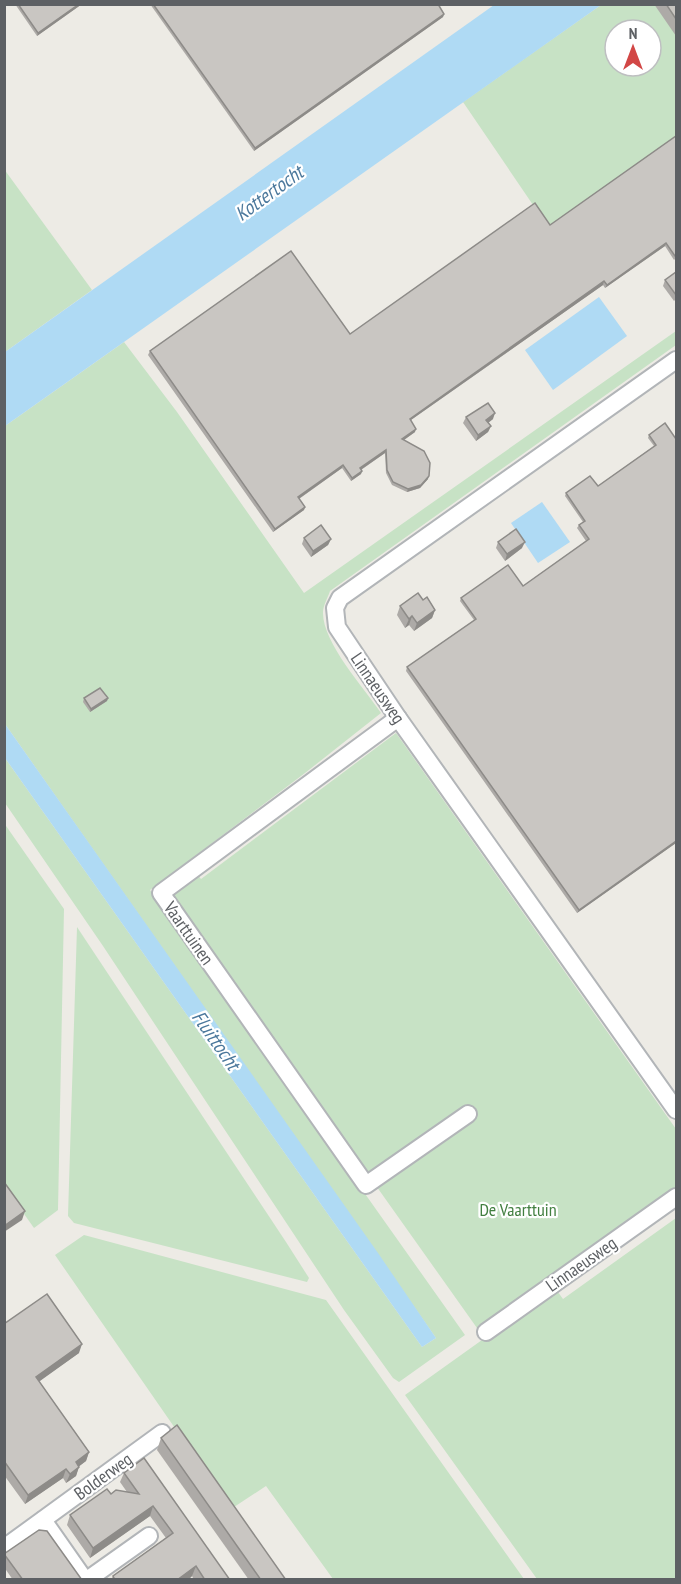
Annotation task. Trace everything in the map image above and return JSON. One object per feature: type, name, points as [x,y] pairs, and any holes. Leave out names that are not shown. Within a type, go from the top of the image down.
[{"type":"street","name":"Linnaeusweg","points":[[676,360],[340,598],[335,608],[337,627],[398,718],[676,1110]]},
{"type":"street","name":"Vaarttuinen","points":[[398,718],[161,893],[366,1185],[468,1114]]},
{"type":"street","name":"Linnaeusweg","points":[[486,1332],[676,1197]]},
{"type":"street","name":"Bolderweg","points":[[4,1548],[162,1433]]},
{"type":"street","points":[[43,1520],[86,1580],[150,1536]]},
{"type":"green space","points":[[601,5],[659,5],[676,30],[676,139],[548,227],[463,102]]},
{"type":"green space","points":[[4,169],[92,290],[5,352],[4,352]]},
{"type":"green space","points":[[676,331],[676,345],[330,591],[323,612],[329,637],[336,651],[381,713],[150,890],[465,1335],[399,1382],[393,1378],[344,1310],[103,946],[5,803],[5,758],[422,1347],[436,1338],[5,724],[5,426],[124,342],[177,412],[304,593]]},
{"type":"green space","name":"De Vaarttuin","points":[[396,733],[676,1129],[676,1190],[477,1328],[164,887],[192,868],[201,879]]},
{"type":"green space","points":[[4,823],[64,909],[58,1210],[34,1228],[5,1187]]},
{"type":"green space","points":[[77,927],[286,1242],[309,1278],[307,1282],[74,1223],[68,1216]]},
{"type":"green space","points":[[676,1218],[676,1579],[537,1579],[405,1395],[555,1288],[563,1299]]},
{"type":"green space","points":[[84,1235],[326,1300],[524,1579],[333,1579],[266,1486],[231,1509],[55,1255]]},
{"type":"water","name":"Kottertocht","points":[[494,5],[601,5],[5,426],[5,352]]},
{"type":"water","points":[[599,297],[627,336],[553,390],[525,350]]},
{"type":"water","points":[[542,502],[570,542],[538,563],[511,523]]},
{"type":"water","name":"Fluittocht","points":[[5,724],[436,1338],[422,1347],[5,758]]},
{"type":"building","points":[[18,4],[79,4],[38,33]]},
{"type":"building","points":[[153,4],[438,4],[444,14],[255,148]]},
{"type":"building","points":[[666,4],[676,4],[676,19]]},
{"type":"building","points":[[676,136],[676,256],[666,243],[607,285],[604,281],[410,419],[416,429],[402,439],[424,451],[430,463],[429,476],[421,485],[408,489],[393,482],[387,470],[386,450],[360,468],[362,471],[352,478],[343,465],[298,497],[305,507],[275,529],[150,351],[291,251],[350,334],[535,203],[550,225]]},
{"type":"building","points":[[676,272],[676,295],[665,280]]},
{"type":"building","points":[[488,403],[495,413],[486,420],[491,426],[478,435],[466,417]]},
{"type":"building","points":[[665,423],[676,439],[676,841],[579,910],[407,667],[476,619],[461,598],[508,565],[523,586],[589,539],[579,525],[585,521],[566,493],[590,476],[598,486],[656,445],[649,435]]},
{"type":"building","points":[[321,525],[331,539],[313,551],[304,538]]},
{"type":"building","points":[[516,529],[525,542],[507,554],[498,542]]},
{"type":"building","points":[[418,593],[423,600],[427,597],[435,610],[417,623],[412,616],[409,619],[400,606]]},
{"type":"building","points":[[100,688],[108,698],[91,709],[84,698]]},
{"type":"building","points":[[4,1182],[25,1211],[4,1226]]},
{"type":"building","points":[[47,1294],[82,1344],[36,1377],[89,1452],[76,1462],[79,1467],[70,1474],[66,1469],[28,1495],[4,1461],[4,1324]]},
{"type":"building","points":[[177,1425],[286,1580],[261,1580],[161,1438]]},
{"type":"building","points":[[144,1458],[230,1580],[205,1580],[196,1566],[177,1580],[115,1580],[113,1576],[173,1533],[153,1506],[93,1548],[70,1515],[107,1489],[111,1494],[116,1490],[139,1494],[124,1473]]},
{"type":"building","points":[[39,1530],[47,1531],[82,1580],[23,1580],[4,1554]]}]
